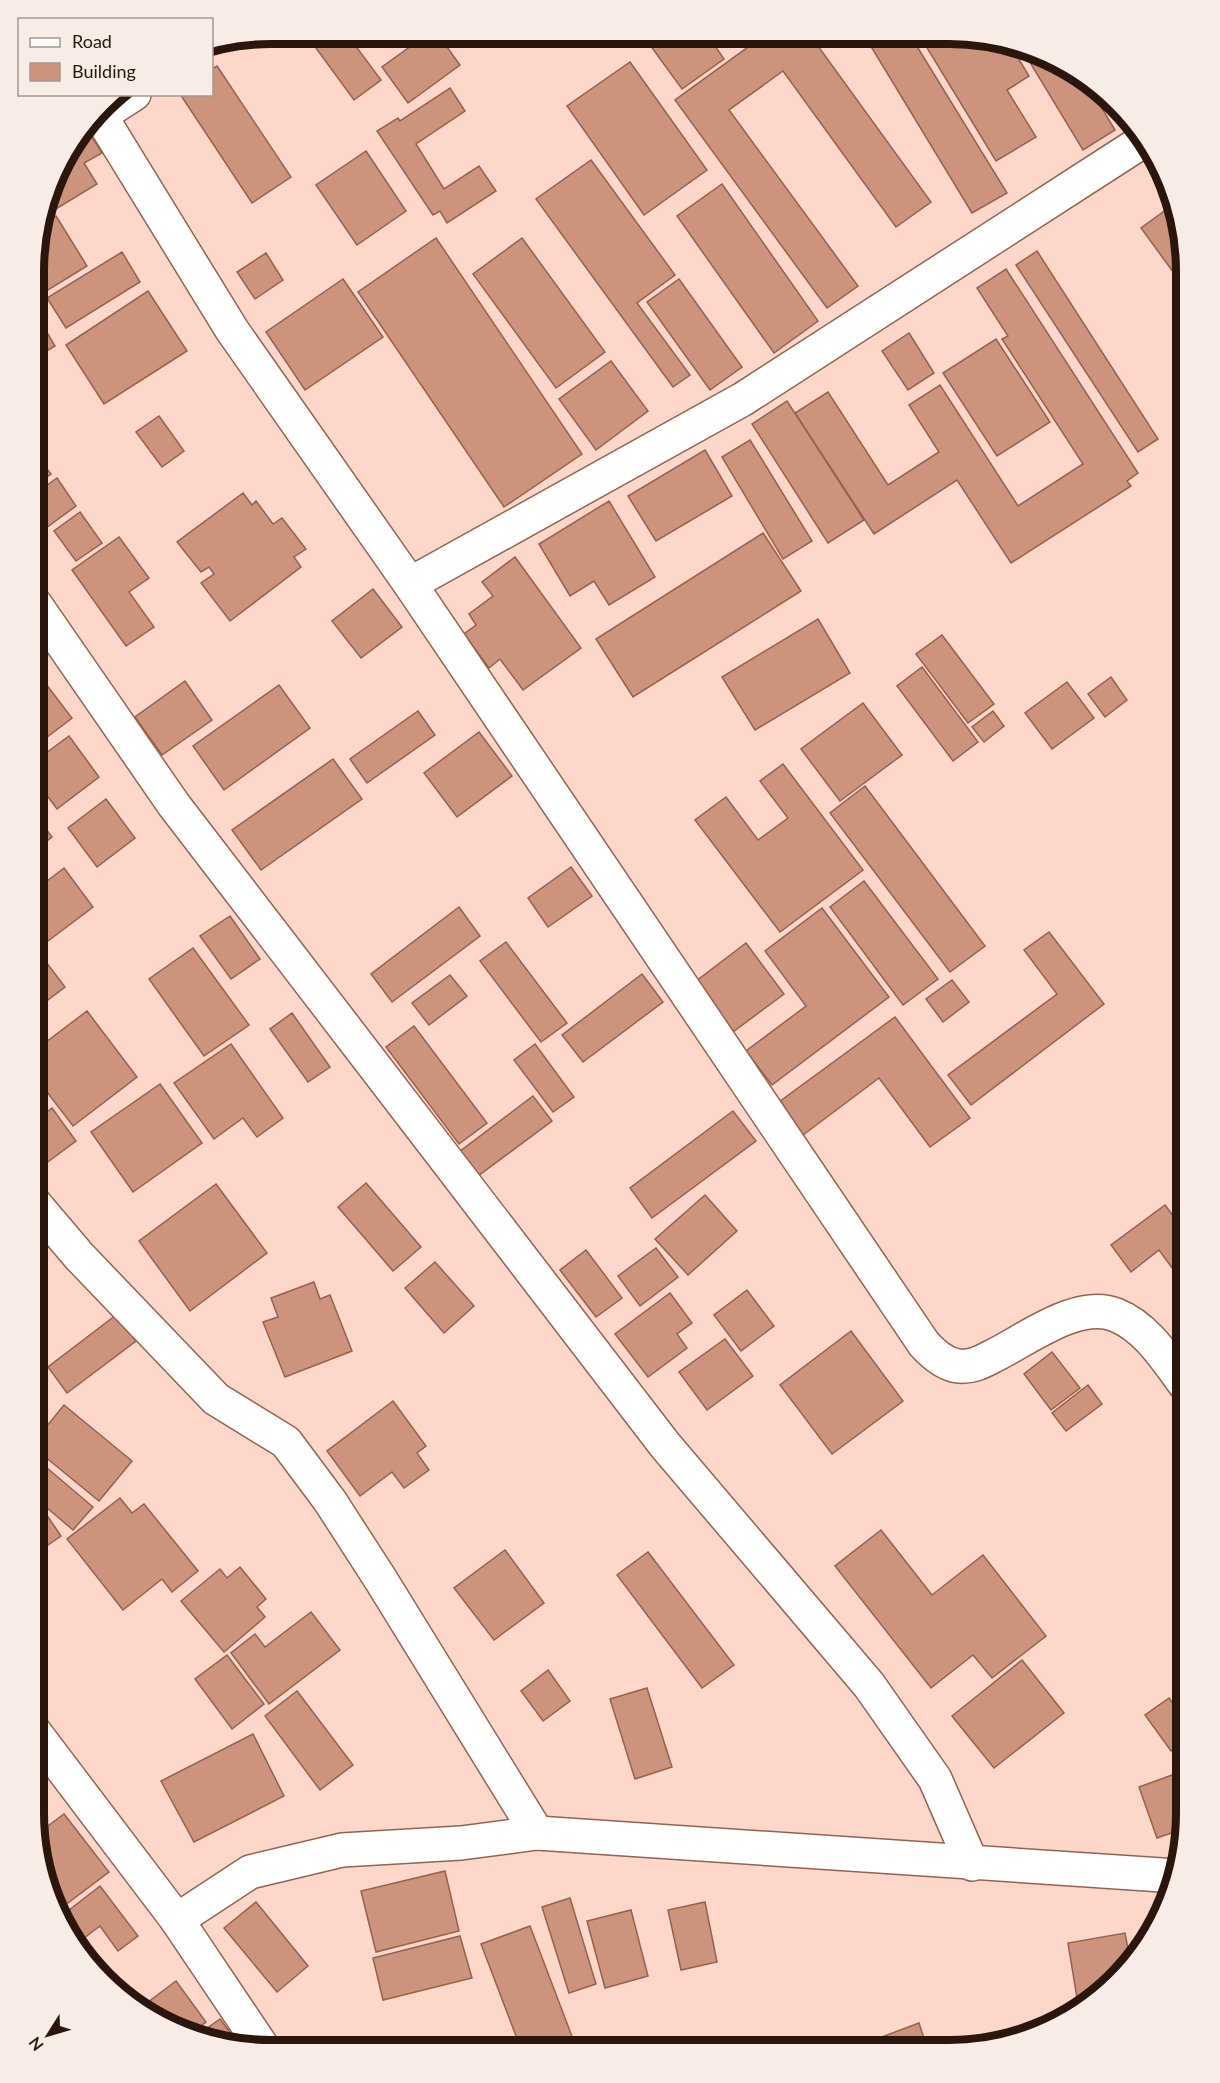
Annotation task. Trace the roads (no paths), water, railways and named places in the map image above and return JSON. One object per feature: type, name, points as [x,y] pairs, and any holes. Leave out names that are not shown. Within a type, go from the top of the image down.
[{"type":"street","points":[[117,104],[130,96]]},
{"type":"street","points":[[102,119],[232,330],[410,584],[918,1334],[935,1355],[959,1366],[978,1364],[1074,1314],[1101,1311],[1118,1316],[1137,1328],[1153,1342],[1176,1372]]},
{"type":"street","points":[[410,584],[743,399],[1138,144]]},
{"type":"street","points":[[44,618],[174,805],[665,1445],[869,1685],[935,1779],[972,1864]]},
{"type":"street","points":[[44,1215],[79,1256],[216,1399],[286,1442],[330,1501],[381,1580],[537,1833]]},
{"type":"street","points":[[44,1745],[177,1920],[257,2039]]},
{"type":"street","points":[[177,1920],[250,1872],[342,1850],[461,1843],[537,1833],[1168,1875]]}]
